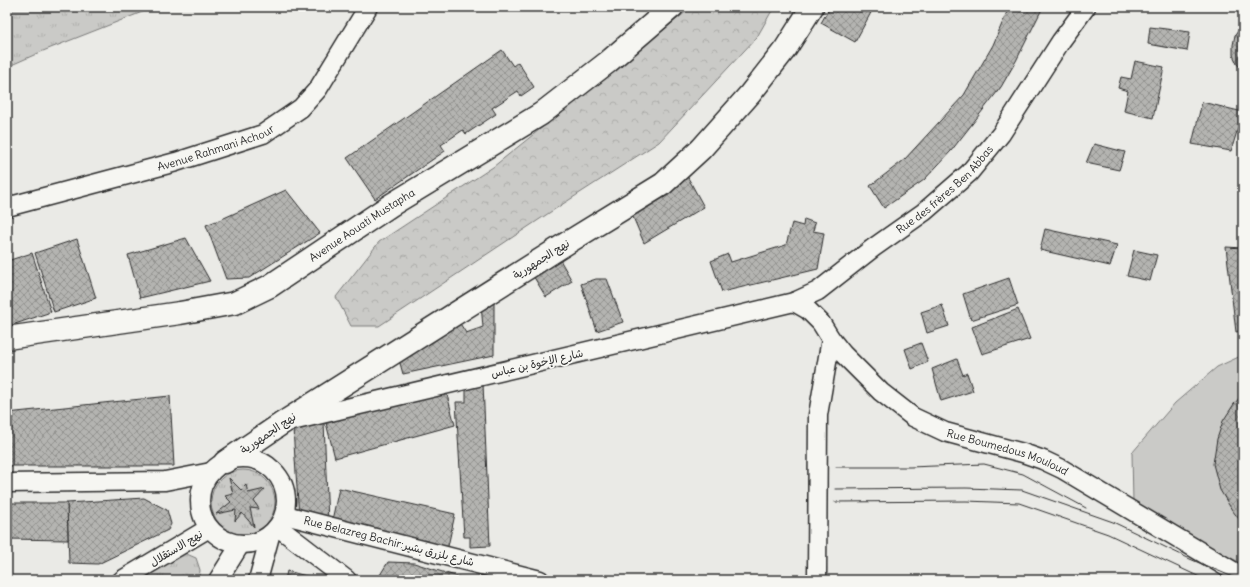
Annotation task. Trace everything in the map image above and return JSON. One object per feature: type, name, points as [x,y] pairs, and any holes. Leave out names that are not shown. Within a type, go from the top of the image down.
[{"type":"main road","name":"Avenue Aouati Mustapha","points":[[7,338],[180,313],[235,303],[270,286],[391,205],[541,114],[608,62],[672,7]]},
{"type":"main road","name":"نهج الجمهورية","points":[[218,467],[281,424],[663,184],[701,149],[750,94],[786,48],[812,7]]},
{"type":"street","name":"Avenue Rahmani Achour","points":[[7,208],[176,162],[263,134],[301,108],[318,89],[368,7]]},
{"type":"street","points":[[1061,41],[1070,7]]},
{"type":"street","points":[[1061,41],[1086,7]]},
{"type":"street","name":"Rue des frères Ben Abbas","points":[[794,302],[818,291],[873,248],[924,212],[969,173],[1001,134],[1061,41]]},
{"type":"street","name":"شارع الإخوة بن عباس","points":[[281,424],[794,302]]},
{"type":"street","name":"Rue Boumedous Mouloud","points":[[794,302],[808,310],[821,323],[844,354],[881,392],[913,417],[945,432],[1043,460],[1062,469],[1243,577]]},
{"type":"street","points":[[817,580],[818,415],[831,338]]},
{"type":"street","points":[[7,483],[165,481],[218,467],[239,458],[253,459],[266,464],[277,474],[284,486],[287,500],[258,580]]},
{"type":"street","points":[[218,467],[203,485],[200,500],[202,514],[209,528],[228,542],[251,544],[261,541],[278,526]]},
{"type":"street","points":[[278,526],[343,578]]},
{"type":"street","name":"Rue Belazreg Bachir;شارع بلزرق بشير","points":[[278,526],[540,580]]},
{"type":"street","name":"نهج الاستقلال","points":[[122,580],[209,528]]},
{"type":"street","points":[[218,580],[240,544]]},
{"type":"green space","points":[[7,7],[155,7],[43,51],[7,67]]},
{"type":"green space","points":[[692,7],[774,7],[757,37],[659,142],[379,326],[351,326],[336,297],[379,242],[493,167]]},
{"type":"green space","points":[[1243,355],[1243,564],[1179,532],[1133,503],[1132,453],[1175,403],[1217,367]]},
{"type":"green space","points":[[237,470],[249,470],[266,479],[273,490],[275,502],[273,514],[266,525],[249,534],[237,534],[225,529],[216,520],[211,508],[211,496],[216,484],[225,475]]},
{"type":"green space","points":[[182,552],[196,558],[200,570],[199,580],[138,580]]},
{"type":"building","points":[[830,7],[874,7],[855,42],[821,23]]},
{"type":"building","points":[[1009,7],[1043,7],[1001,87],[951,151],[924,180],[884,208],[870,186],[904,160],[964,95],[993,45]]},
{"type":"building","points":[[1243,25],[1243,71],[1237,64],[1233,55],[1233,45],[1235,35]]},
{"type":"building","points":[[1150,27],[1190,32],[1187,51],[1148,44]]},
{"type":"building","points":[[502,50],[513,66],[518,62],[534,87],[521,96],[518,91],[492,108],[496,114],[466,134],[463,130],[441,145],[445,151],[375,199],[347,158]]},
{"type":"building","points":[[1135,61],[1164,67],[1153,118],[1124,111],[1128,91],[1118,88],[1121,77],[1131,79]]},
{"type":"building","points":[[1202,102],[1243,112],[1231,151],[1192,144]]},
{"type":"building","points":[[1094,144],[1125,152],[1119,170],[1086,163]]},
{"type":"building","points":[[686,174],[704,207],[644,243],[630,210]]},
{"type":"building","points":[[286,190],[320,233],[249,278],[226,279],[206,225]]},
{"type":"building","points":[[804,219],[815,223],[813,231],[824,233],[818,269],[722,292],[711,261],[728,254],[731,262],[786,245],[792,223],[803,226]]},
{"type":"building","points":[[1045,229],[1117,245],[1110,266],[1040,250]]},
{"type":"building","points":[[186,238],[210,281],[140,298],[128,255]]},
{"type":"building","points":[[77,239],[96,298],[54,312],[35,253]]},
{"type":"building","points":[[1226,247],[1243,248],[1243,331],[1236,332]]},
{"type":"building","points":[[1134,250],[1157,255],[1150,281],[1127,276]]},
{"type":"building","points":[[32,253],[51,312],[9,326],[7,321],[7,261]]},
{"type":"building","points":[[559,258],[572,281],[546,297],[532,274]]},
{"type":"building","points":[[1009,278],[1018,305],[971,320],[963,294]]},
{"type":"building","points":[[596,279],[607,279],[623,322],[597,331],[581,284]]},
{"type":"building","points":[[494,301],[494,355],[403,374],[398,356],[459,322],[466,333],[483,327],[481,305]]},
{"type":"building","points":[[942,305],[949,326],[927,333],[921,312]]},
{"type":"building","points":[[1018,309],[1030,339],[982,354],[972,327]]},
{"type":"building","points":[[921,343],[928,362],[912,369],[905,349]]},
{"type":"building","points":[[957,359],[963,375],[967,373],[973,391],[941,401],[932,369]]},
{"type":"building","points":[[466,384],[483,384],[490,546],[470,547],[470,537],[464,537],[456,402],[466,402]]},
{"type":"building","points":[[446,391],[455,425],[335,458],[326,423]]},
{"type":"building","points":[[1243,394],[1243,524],[1232,510],[1220,490],[1213,464],[1217,439],[1223,421],[1234,404]]},
{"type":"building","points":[[170,396],[174,466],[7,466],[7,413]]},
{"type":"building","points":[[324,422],[328,523],[299,517],[293,429]]},
{"type":"building","points":[[229,478],[241,490],[246,485],[248,493],[265,489],[254,501],[259,509],[250,508],[254,527],[242,513],[235,521],[236,510],[216,514],[231,502],[225,496],[233,494]]},
{"type":"building","points":[[339,488],[455,514],[447,551],[331,525]]},
{"type":"building","points":[[144,498],[167,510],[171,524],[168,530],[98,564],[69,563],[67,503]]},
{"type":"building","points":[[7,503],[67,503],[68,540],[7,539]]},
{"type":"building","points":[[388,562],[414,563],[468,580],[383,580],[380,575]]},
{"type":"building","points":[[287,571],[322,580],[285,580]]},
{"type":"tram line","points":[[836,467],[910,467],[984,464],[1023,474],[1086,508]]},
{"type":"tram line","points":[[835,489],[966,488],[1022,490],[1113,522],[1190,559],[1240,580]]},
{"type":"tram line","points":[[835,502],[966,501],[1019,503],[1108,534],[1206,580]]}]
